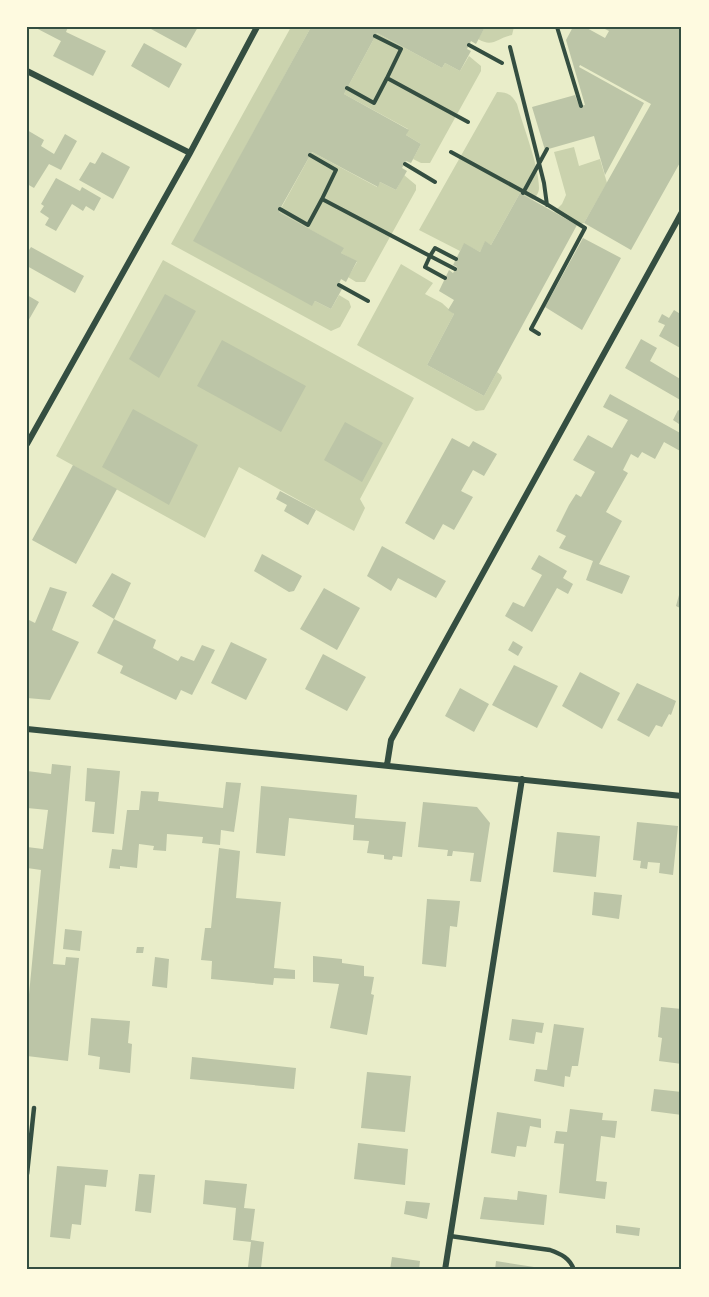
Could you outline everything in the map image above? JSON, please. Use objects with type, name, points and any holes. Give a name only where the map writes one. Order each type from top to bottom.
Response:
[{"type":"street","points":[[27,444],[190,153],[256,27]]},
{"type":"street","points":[[27,70],[190,153]]},
{"type":"street","points":[[387,765],[391,740],[682,212]]},
{"type":"street","points":[[27,729],[682,796]]},
{"type":"street","points":[[445,1270],[522,779]]},
{"type":"lane","points":[[27,1174],[34,1108]]},
{"type":"lane","points":[[450,1236],[550,1250],[564,1255],[573,1266],[573,1270]]},
{"type":"path","points":[[557,27],[581,106]]},
{"type":"path","points":[[347,88],[374,103],[401,50],[375,36]]},
{"type":"path","points":[[469,45],[502,63]]},
{"type":"path","points":[[510,47],[548,205]]},
{"type":"path","points":[[387,78],[468,122]]},
{"type":"path","points":[[522,194],[547,149]]},
{"type":"path","points":[[451,152],[585,228],[531,329],[539,334]]},
{"type":"path","points":[[280,209],[308,225],[336,170],[310,155]]},
{"type":"path","points":[[405,164],[435,182]]},
{"type":"path","points":[[322,199],[455,269]]},
{"type":"path","points":[[445,278],[425,267],[430,256],[435,248],[456,259]]},
{"type":"path","points":[[339,285],[368,301]]},
{"type":"green space","points":[[291,27],[311,27],[194,241],[312,305],[315,301],[331,309],[339,295],[349,301],[351,307],[340,327],[331,331],[171,244]]},
{"type":"green space","points":[[485,27],[514,27],[512,35],[488,43],[478,39]]},
{"type":"green space","points":[[377,33],[442,68],[445,63],[460,71],[469,56],[481,66],[481,71],[430,163],[421,163],[413,159],[421,144],[406,135],[408,129],[344,94]]},
{"type":"green space","points":[[497,92],[509,95],[517,104],[534,157],[539,190],[533,200],[520,193],[491,245],[485,242],[480,252],[464,244],[460,251],[419,230]]},
{"type":"green space","points":[[574,147],[579,166],[600,159],[607,183],[584,223],[577,225],[554,212],[562,204],[566,195],[554,152]]},
{"type":"green space","points":[[312,152],[377,187],[380,182],[396,190],[404,175],[416,185],[416,190],[365,282],[356,282],[348,277],[357,262],[341,253],[343,248],[279,212]]},
{"type":"green space","points":[[163,260],[414,398],[360,499],[365,508],[354,531],[239,467],[205,538],[56,456]]},
{"type":"green space","points":[[401,264],[433,283],[425,294],[442,303],[454,314],[427,365],[484,396],[497,372],[501,375],[502,378],[484,410],[476,411],[357,345]]},
{"type":"building","points":[[34,27],[68,27],[66,32],[106,51],[93,76],[53,56],[61,41]]},
{"type":"building","points":[[152,27],[198,27],[186,48],[151,29]]},
{"type":"building","points":[[311,27],[485,27],[476,44],[471,41],[467,49],[471,51],[460,71],[445,63],[442,68],[377,33],[344,94],[409,130],[406,135],[421,144],[411,163],[406,161],[402,168],[407,171],[396,190],[380,182],[378,187],[312,152],[280,209],[279,212],[344,248],[341,253],[357,261],[346,282],[341,279],[338,286],[342,289],[331,309],[315,301],[312,306],[193,241]]},
{"type":"building","points":[[573,27],[585,27],[605,38],[609,31],[601,27],[682,27],[682,159],[631,250],[584,223],[651,104],[580,65],[579,67],[644,103],[605,175],[594,136],[545,150],[532,107],[575,95],[579,106],[585,105],[566,40]]},
{"type":"building","points":[[144,43],[182,64],[169,88],[131,66]]},
{"type":"building","points":[[27,130],[44,140],[41,146],[54,154],[65,134],[77,141],[61,170],[49,164],[34,188],[27,184]]},
{"type":"building","points":[[102,152],[130,167],[113,199],[79,180],[90,162],[95,164]]},
{"type":"building","points":[[56,178],[80,191],[82,187],[101,198],[94,211],[86,206],[83,211],[72,204],[56,231],[45,225],[49,218],[40,212],[44,206],[41,204]]},
{"type":"building","points":[[520,193],[577,225],[484,396],[427,365],[454,314],[448,310],[454,300],[439,291],[449,270],[453,273],[457,267],[453,265],[464,243],[480,252],[485,241],[491,245]]},
{"type":"building","points":[[583,238],[621,258],[582,330],[545,307]]},
{"type":"building","points":[[31,247],[84,276],[75,293],[27,266],[27,253]]},
{"type":"building","points":[[165,294],[196,311],[159,378],[129,359]]},
{"type":"building","points":[[27,295],[39,302],[27,323]]},
{"type":"building","points":[[674,310],[682,315],[682,349],[659,336],[665,325],[658,322],[662,314],[669,318]]},
{"type":"building","points":[[641,339],[657,348],[650,361],[682,380],[682,401],[625,368]]},
{"type":"building","points":[[222,340],[306,386],[281,432],[197,386]]},
{"type":"building","points":[[610,394],[682,434],[682,452],[664,442],[655,459],[642,452],[638,458],[631,454],[623,470],[628,473],[606,512],[622,521],[599,564],[630,576],[622,594],[586,580],[593,561],[559,548],[566,536],[556,531],[576,494],[581,497],[595,472],[573,460],[588,435],[612,448],[628,420],[603,407]]},
{"type":"building","points":[[133,409],[198,445],[169,505],[102,467]]},
{"type":"building","points":[[678,410],[682,412],[682,426],[673,420]]},
{"type":"building","points":[[345,422],[383,443],[362,482],[324,460]]},
{"type":"building","points":[[452,438],[469,447],[473,441],[497,454],[484,476],[473,470],[461,491],[473,497],[454,530],[443,524],[434,540],[405,523]]},
{"type":"building","points":[[73,465],[117,489],[76,564],[32,540]]},
{"type":"building","points":[[280,491],[316,510],[308,525],[284,511],[287,505],[276,499]]},
{"type":"building","points":[[382,546],[446,581],[436,598],[398,578],[391,591],[367,576]]},
{"type":"building","points":[[262,554],[302,576],[294,591],[289,592],[254,571]]},
{"type":"building","points":[[539,555],[567,571],[563,578],[573,584],[568,594],[557,588],[532,632],[505,616],[513,602],[524,607],[542,575],[531,569]]},
{"type":"building","points":[[112,573],[131,583],[114,619],[92,606]]},
{"type":"building","points":[[50,587],[67,592],[52,630],[79,642],[50,700],[27,698],[27,619],[35,623]]},
{"type":"building","points":[[324,588],[360,608],[337,650],[300,629]]},
{"type":"building","points":[[679,595],[682,596],[682,609],[676,606]]},
{"type":"building","points":[[114,619],[156,640],[153,648],[178,661],[181,656],[194,661],[202,645],[215,650],[192,695],[181,690],[176,700],[120,673],[123,666],[97,653]]},
{"type":"building","points":[[513,641],[523,647],[518,656],[508,650]]},
{"type":"building","points":[[231,642],[267,659],[246,700],[211,683]]},
{"type":"building","points":[[323,654],[366,677],[347,711],[305,689]]},
{"type":"building","points":[[514,665],[558,686],[537,728],[492,705]]},
{"type":"building","points":[[580,672],[620,693],[602,729],[562,706]]},
{"type":"building","points":[[637,683],[676,701],[671,715],[669,714],[662,727],[656,725],[649,737],[617,720]]},
{"type":"building","points":[[460,688],[489,704],[474,732],[445,716]]},
{"type":"building","points":[[52,764],[71,766],[53,964],[65,965],[66,957],[79,958],[68,1061],[27,1056],[27,1015],[41,870],[27,868],[27,847],[43,849],[48,810],[27,808],[27,771],[51,774]]},
{"type":"building","points":[[87,768],[120,771],[114,834],[92,832],[95,802],[85,801]]},
{"type":"building","points":[[226,782],[241,783],[234,832],[221,830],[220,845],[202,843],[203,837],[167,834],[166,851],[153,850],[154,846],[139,844],[137,868],[120,866],[120,869],[109,868],[112,849],[122,850],[127,810],[139,810],[141,791],[159,792],[158,801],[223,808]]},
{"type":"building","points":[[261,786],[357,795],[355,818],[406,822],[402,857],[393,856],[392,860],[384,859],[384,855],[367,853],[369,841],[353,840],[354,825],[289,818],[285,856],[256,853]]},
{"type":"building","points":[[423,802],[477,807],[490,823],[481,882],[470,881],[474,853],[453,851],[452,856],[447,856],[448,850],[418,847]]},
{"type":"building","points":[[637,822],[678,826],[673,875],[659,873],[660,863],[648,862],[647,869],[640,868],[641,861],[633,860]]},
{"type":"building","points":[[557,832],[600,836],[596,877],[553,872]]},
{"type":"building","points":[[219,848],[240,851],[236,898],[281,902],[274,968],[295,970],[295,979],[274,978],[273,985],[211,979],[212,961],[201,960],[205,928],[211,928]]},
{"type":"building","points":[[594,892],[622,895],[619,919],[592,915]]},
{"type":"building","points":[[427,899],[460,901],[457,927],[450,926],[446,967],[422,964]]},
{"type":"building","points":[[65,929],[82,931],[80,951],[63,949]]},
{"type":"building","points":[[137,947],[144,947],[143,953],[136,953]]},
{"type":"building","points":[[313,956],[342,959],[342,963],[364,966],[364,976],[374,977],[371,994],[374,995],[367,1035],[330,1028],[339,984],[313,982]]},
{"type":"building","points":[[155,957],[169,959],[167,988],[152,986]]},
{"type":"building","points":[[661,1007],[682,1009],[682,1064],[659,1061],[662,1038],[658,1037]]},
{"type":"building","points":[[91,1018],[130,1021],[128,1043],[132,1044],[130,1073],[99,1069],[100,1057],[88,1055]]},
{"type":"building","points":[[512,1019],[544,1023],[542,1033],[536,1032],[534,1044],[509,1040]]},
{"type":"building","points":[[554,1024],[584,1028],[578,1066],[572,1066],[570,1077],[565,1076],[564,1087],[534,1081],[536,1069],[547,1070]]},
{"type":"building","points":[[192,1057],[296,1068],[294,1089],[190,1079]]},
{"type":"building","points":[[367,1072],[411,1076],[405,1132],[361,1128]]},
{"type":"building","points":[[654,1089],[682,1092],[682,1115],[651,1111]]},
{"type":"building","points":[[570,1109],[603,1113],[602,1120],[617,1121],[615,1138],[601,1136],[596,1181],[607,1182],[605,1199],[559,1193],[564,1144],[554,1143],[556,1131],[567,1132]]},
{"type":"building","points":[[497,1112],[541,1119],[541,1128],[530,1126],[526,1147],[517,1146],[515,1157],[491,1153]]},
{"type":"building","points":[[358,1143],[408,1149],[405,1185],[354,1179]]},
{"type":"building","points":[[57,1166],[108,1170],[106,1187],[85,1185],[81,1225],[72,1224],[70,1239],[50,1237]]},
{"type":"building","points":[[139,1174],[155,1175],[151,1213],[135,1211]]},
{"type":"building","points":[[205,1180],[247,1184],[244,1208],[255,1209],[251,1240],[264,1242],[261,1268],[248,1267],[251,1242],[233,1240],[236,1208],[203,1204]]},
{"type":"building","points":[[518,1191],[547,1195],[544,1225],[480,1219],[484,1197],[517,1200]]},
{"type":"building","points":[[406,1201],[430,1203],[427,1219],[404,1214]]},
{"type":"building","points":[[616,1225],[640,1228],[639,1236],[616,1233]]},
{"type":"building","points":[[392,1257],[420,1261],[419,1270],[390,1270]]},
{"type":"building","points":[[496,1261],[547,1269],[547,1270],[495,1270]]}]
